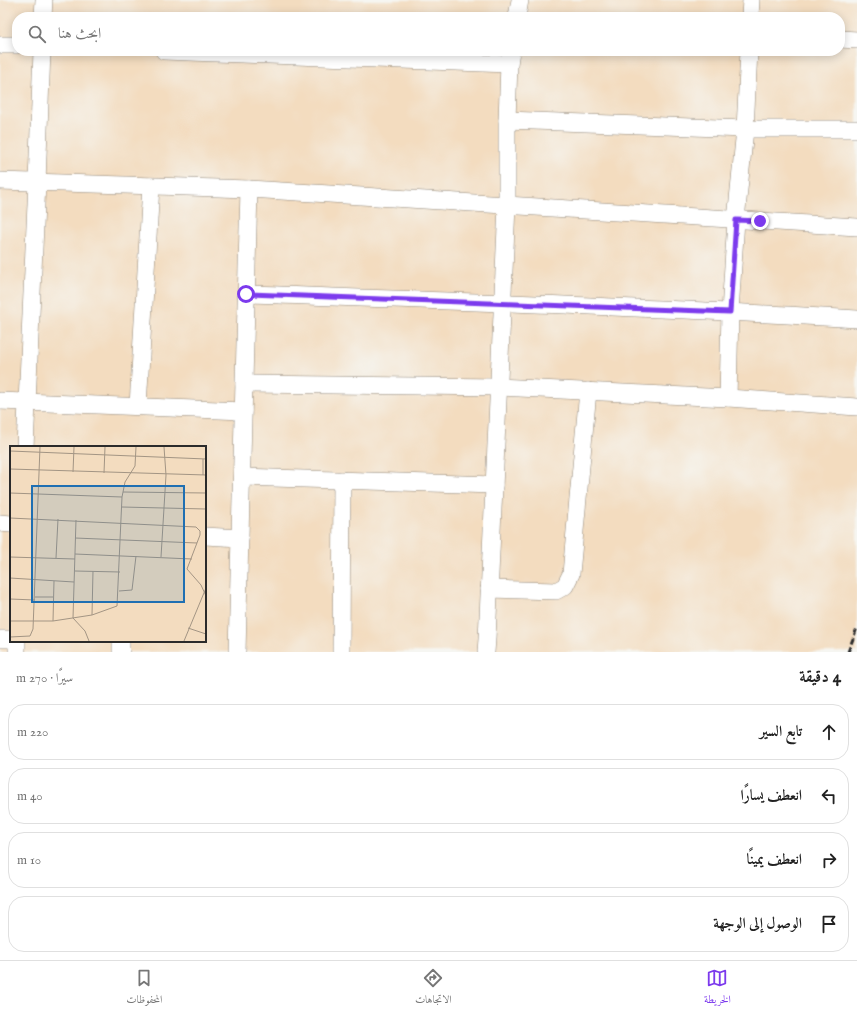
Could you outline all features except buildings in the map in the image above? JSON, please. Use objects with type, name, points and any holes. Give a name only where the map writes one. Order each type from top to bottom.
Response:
[{"type":"street","points":[[43,12],[44,0]]},
{"type":"street","points":[[518,12],[520,0]]},
{"type":"street","points":[[750,12],[751,0]]},
{"type":"street","points":[[845,40],[857,40]]},
{"type":"street","points":[[0,45],[12,45]]},
{"type":"street","points":[[25,446],[42,56]]},
{"type":"street","points":[[411,56],[510,58],[507,120],[507,206],[486,652]]},
{"type":"street","points":[[728,398],[730,312],[736,220],[745,129],[749,56]]},
{"type":"street","points":[[507,120],[745,129],[857,129]]},
{"type":"street","points":[[0,181],[249,189],[857,228]]},
{"type":"street","points":[[138,406],[151,186]]},
{"type":"street","points":[[237,652],[249,189]]},
{"type":"street","points":[[246,294],[503,302],[857,319]]},
{"type":"street","points":[[244,384],[499,387],[728,398],[857,407]]},
{"type":"street","points":[[489,589],[556,591],[565,586],[571,574],[588,391]]},
{"type":"street","points":[[0,401],[243,411]]},
{"type":"street","points":[[242,476],[494,485]]},
{"type":"street","points":[[341,652],[342,480]]},
{"type":"street","points":[[206,536],[240,538]]},
{"type":"street","points":[[17,652],[18,642]]},
{"type":"railway","points":[[848,652],[857,628]]},
{"type":"route","points":[[246,294],[503,302],[730,312],[736,220],[760,221]]}]
